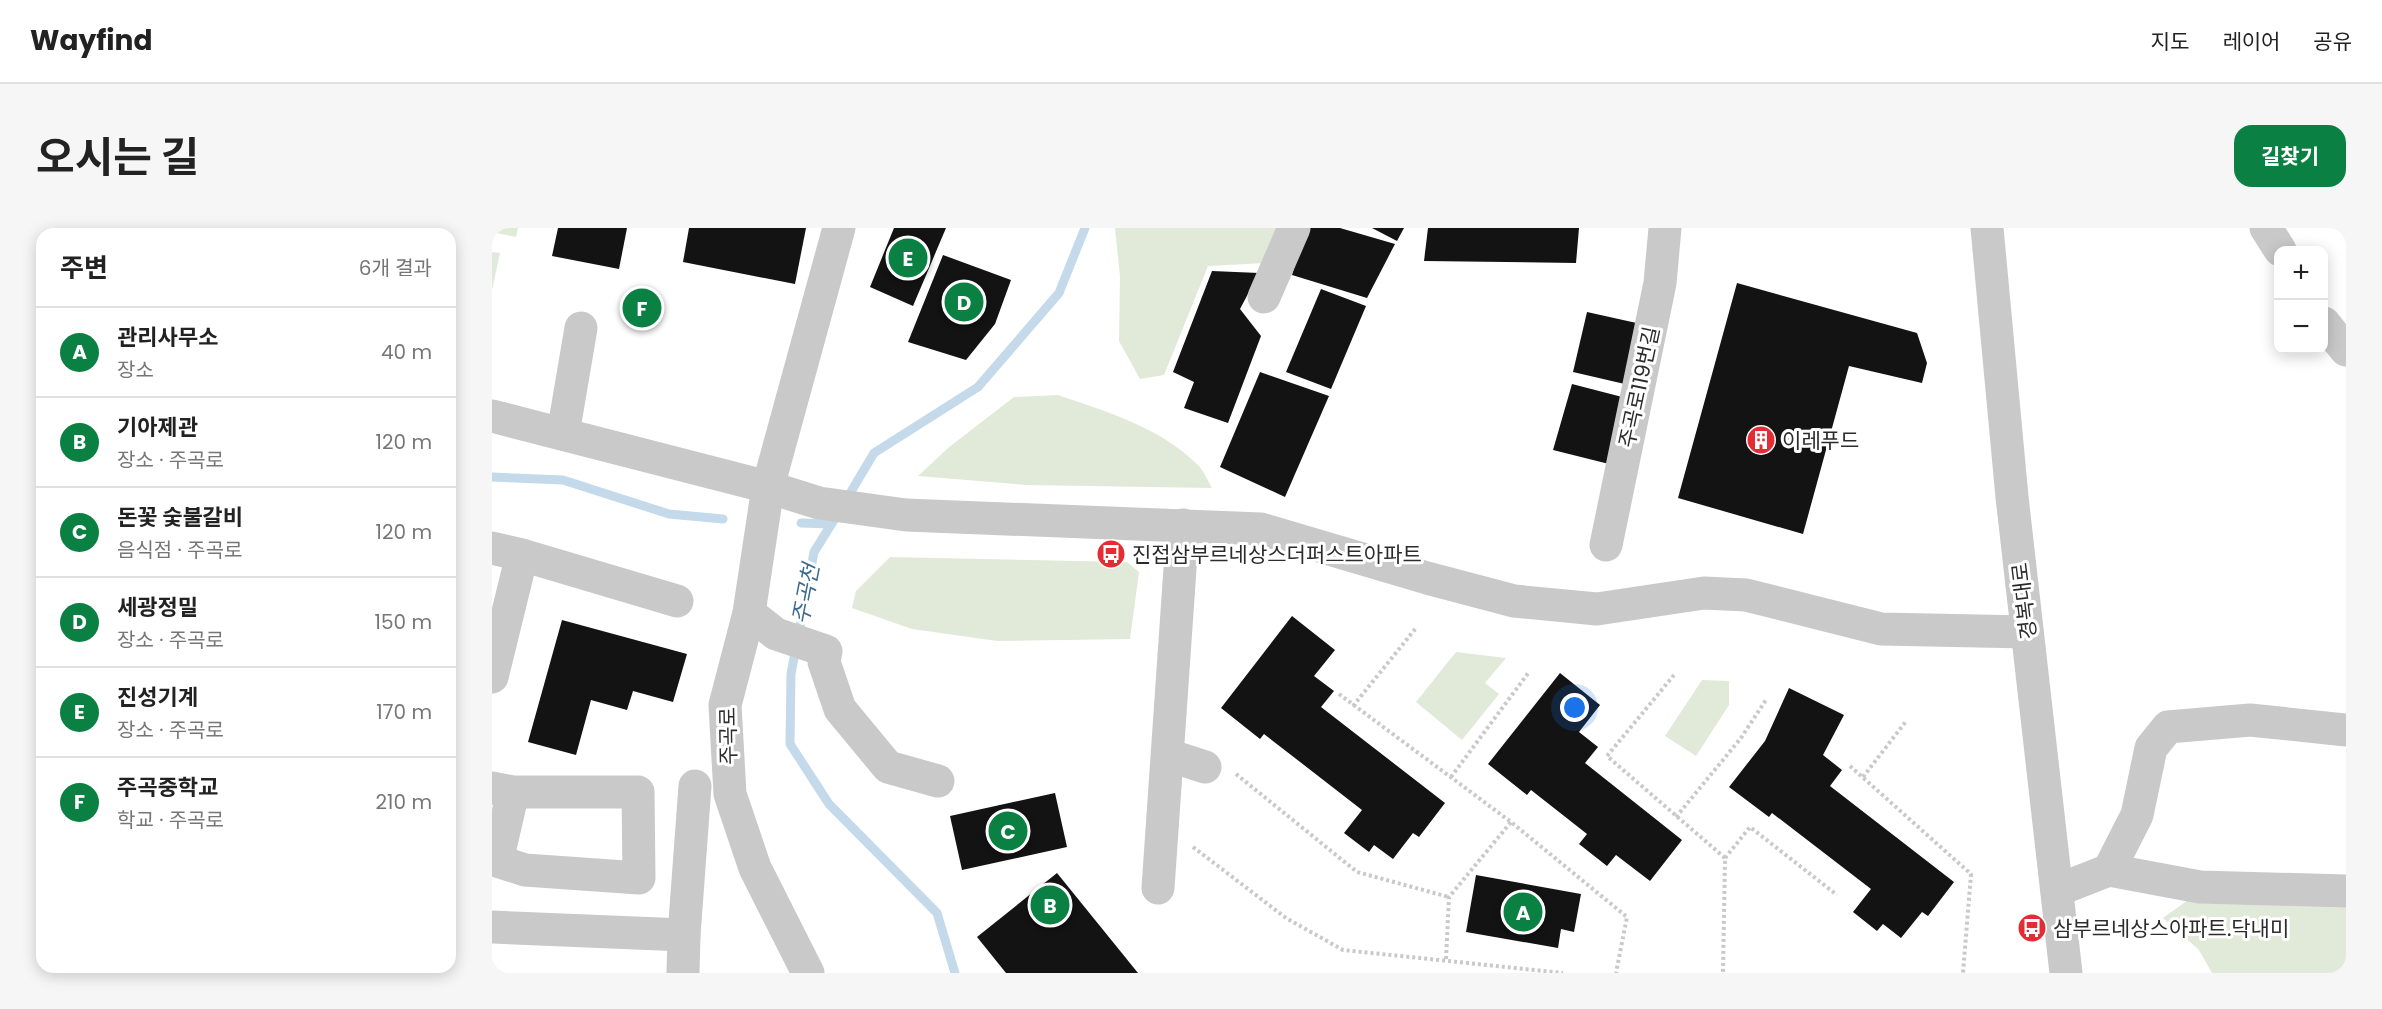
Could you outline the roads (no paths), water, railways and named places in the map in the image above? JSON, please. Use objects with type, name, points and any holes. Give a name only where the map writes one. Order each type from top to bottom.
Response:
[{"type":"street","name":"주곡로","points":[[808,973],[755,868],[730,794],[725,705],[749,613],[768,487],[838,228]]},
{"type":"street","points":[[1264,297],[1293,228]]},
{"type":"street","name":"주곡로119번길","points":[[1606,544],[1660,284],[1665,228]]},
{"type":"street","name":"경복대로","points":[[1987,228],[2011,485],[2066,973]]},
{"type":"street","points":[[2266,228],[2277,246]]},
{"type":"street","points":[[563,434],[581,328]]},
{"type":"street","points":[[2328,328],[2346,350]]},
{"type":"street","points":[[492,416],[768,487],[819,503],[906,515],[1261,529],[1427,579],[1514,601],[1597,609],[1704,593],[1736,595],[1881,629],[2027,632]]},
{"type":"street","points":[[1158,888],[1183,525]]},
{"type":"street","points":[[492,678],[507,551],[677,601]]},
{"type":"street","points":[[749,613],[776,634],[826,651],[824,662],[840,709],[888,767],[938,781]]},
{"type":"street","points":[[2109,870],[2138,815],[2151,748],[2168,727],[2250,720],[2346,730]]},
{"type":"street","points":[[1168,755],[1218,768]]},
{"type":"street","points":[[683,973],[695,786]]},
{"type":"street","points":[[502,790],[638,792],[639,878],[525,870],[497,861],[502,790]]},
{"type":"street","points":[[2058,890],[2109,870],[2200,887],[2346,891]]},
{"type":"street","points":[[492,927],[684,935]]},
{"type":"waterway","name":"주곡천","points":[[846,500],[874,453],[978,387],[1059,293],[1085,228]]},
{"type":"waterway","points":[[492,477],[563,480],[669,514],[723,519]]},
{"type":"waterway","name":"주곡천","points":[[839,512],[814,552],[791,674],[790,744],[829,804],[937,913],[955,973]]},
{"type":"waterway","points":[[801,523],[831,524]]},
{"type":"place","name":"진성기계","points":[[908,258]]},
{"type":"place","name":"세광정밀","points":[[964,302]]},
{"type":"place","name":"주곡중학교","points":[[642,308]]},
{"type":"place","name":"이레푸드","points":[[1761,440]]},
{"type":"place","name":"진접삼부르네상스더퍼스트아파트","points":[[1111,554]]},
{"type":"place","name":"돈꽃 숯불갈비","points":[[1008,831]]},
{"type":"place","name":"기아제관","points":[[1050,905]]},
{"type":"place","name":"관리사무소","points":[[1523,912]]},
{"type":"place","name":"삼부르네상스아파트.닥내미","points":[[2032,928]]}]
